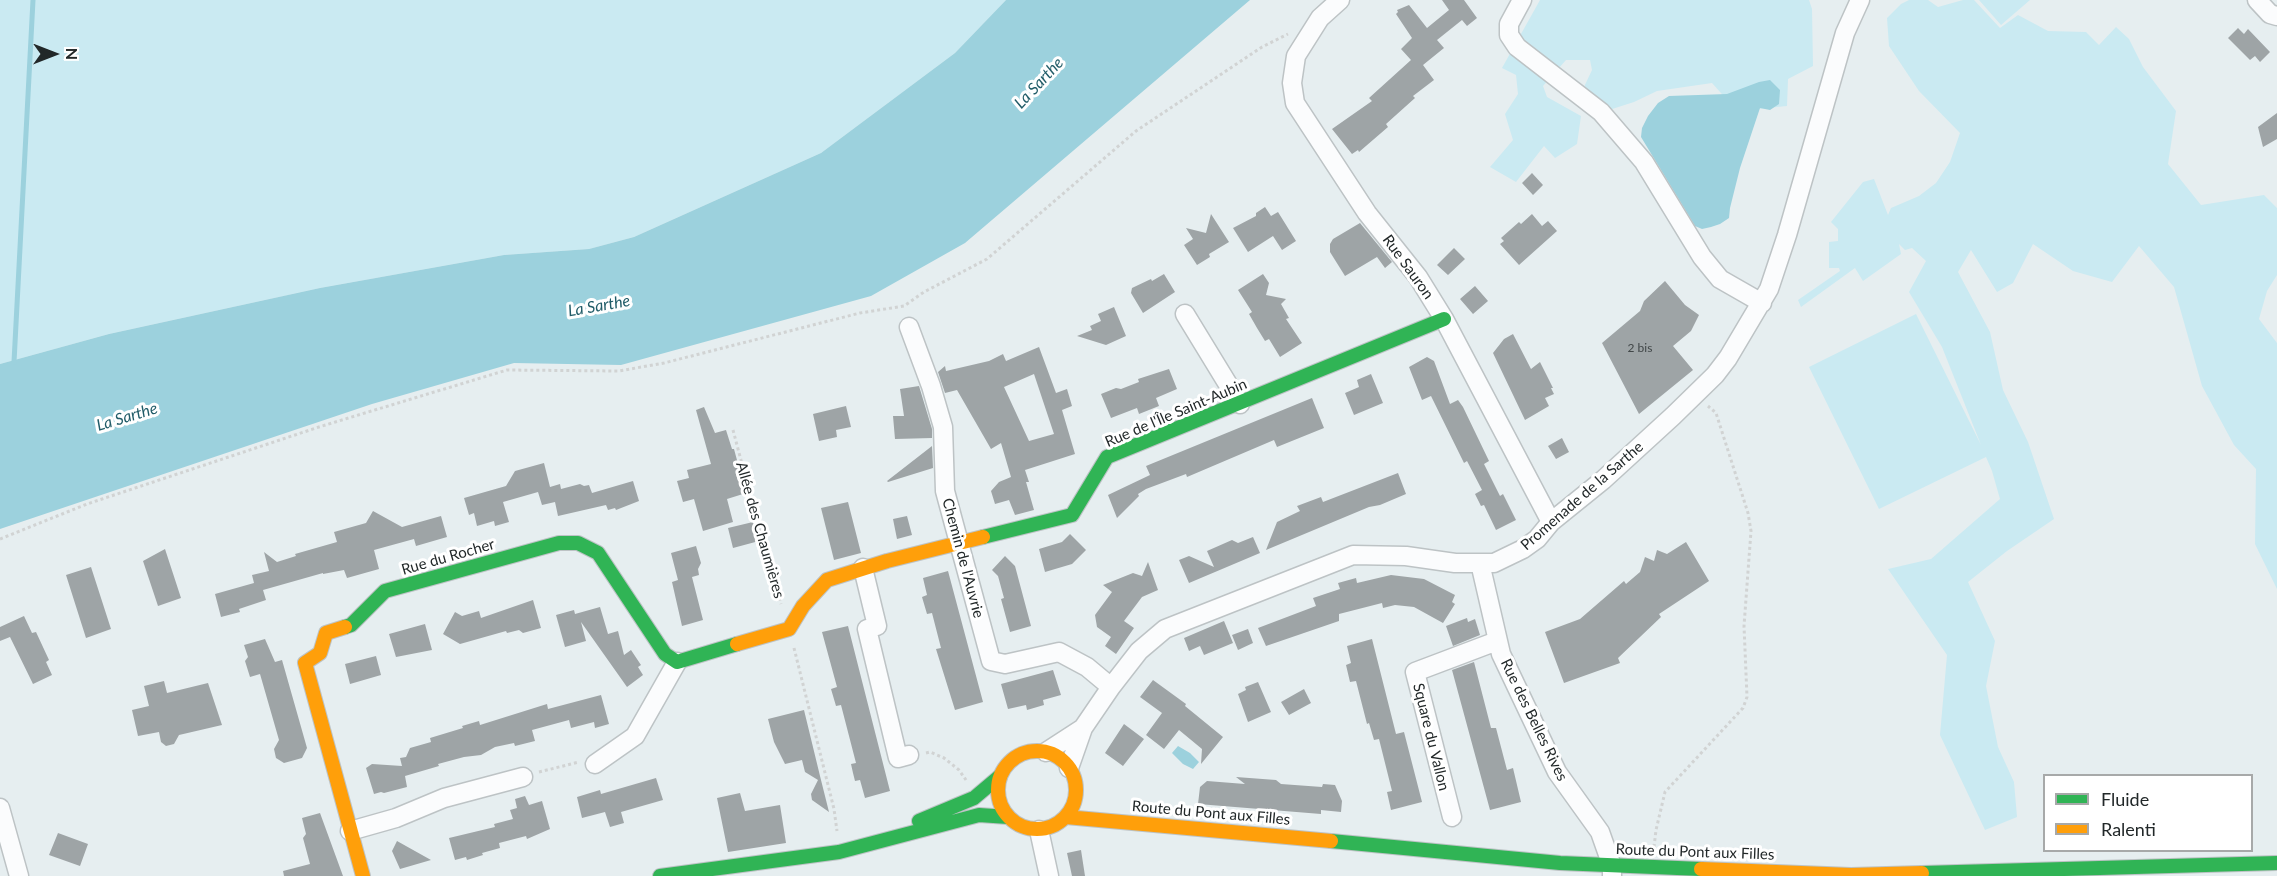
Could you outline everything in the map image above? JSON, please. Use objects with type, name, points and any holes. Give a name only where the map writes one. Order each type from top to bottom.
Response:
[{"type":"street","name":"Rue Sauron","points":[[1340,0],[1320,18],[1296,56],[1292,83],[1295,103],[1367,213],[1418,276],[1444,319],[1551,522]]},
{"type":"street","points":[[1522,0],[1509,24],[1509,35],[1517,47],[1601,112],[1644,162],[1702,257],[1720,279],[1762,303]]},
{"type":"street","name":"Promenade de la Sarthe","points":[[1069,768],[1083,728],[1111,687],[1139,651],[1165,629],[1353,555],[1406,556],[1455,563],[1494,563],[1523,549],[1537,539],[1551,522],[1603,480],[1673,416],[1728,358],[1762,303],[1778,265],[1845,33],[1860,0]]},
{"type":"street","points":[[2258,0],[2270,14],[2277,16]]},
{"type":"street","points":[[1185,314],[1240,404]]},
{"type":"street","name":"Rue de l'Île Saint-Aubin","points":[[789,629],[803,606],[827,580],[863,568],[1072,514],[1107,457],[1444,319]]},
{"type":"street","name":"Chemin de l'Auvrie","points":[[909,327],[931,386],[943,428],[945,491],[991,661],[1005,664],[1059,652],[1087,667],[1111,687]]},
{"type":"street","name":"Rue du Rocher","points":[[363,876],[305,663],[320,653],[326,633],[351,625],[385,591],[559,543],[578,543],[598,553],[664,654],[677,662]]},
{"type":"street","name":"Rue des Belles Rives","points":[[1480,563],[1497,641],[1512,680],[1557,772],[1600,832],[1612,871]]},
{"type":"street","points":[[863,568],[877,626],[867,629],[898,758],[909,755]]},
{"type":"street","points":[[596,764],[635,736],[677,662],[789,629]]},
{"type":"street","name":"Square du Vallon","points":[[1452,817],[1415,672],[1497,641]]},
{"type":"street","name":"Promenade de la Sarthe","points":[[1046,752],[1083,728]]},
{"type":"street","points":[[868,845],[949,807],[974,798],[1000,776],[1009,762],[1018,755],[1034,751],[1046,752],[1059,758],[1069,768],[1076,792],[1073,805],[1066,817],[1054,826],[1039,830],[1022,827],[1008,817],[999,800],[997,790],[1000,776]]},
{"type":"street","points":[[350,831],[396,818],[444,798],[523,777]]},
{"type":"street","name":"Route du Pont aux Filles","points":[[1076,792],[1092,807],[1113,819]]},
{"type":"street","points":[[0,808],[12,870]]},
{"type":"street","points":[[660,876],[840,852],[979,815],[1008,817]]},
{"type":"street","name":"Route du Pont aux Filles","points":[[1066,817],[1113,819],[1560,863],[1612,871],[1652,866],[1851,875],[2277,862]]},
{"type":"street","points":[[1039,830],[1049,876]]},
{"type":"path","points":[[0,539],[87,504],[299,434],[507,370],[619,371],[664,363],[860,313],[904,306],[924,292],[987,259],[1136,130],[1262,47],[1291,33]]},
{"type":"path","points":[[1652,866],[1656,830],[1665,792],[1743,708],[1747,697],[1744,626],[1751,531],[1748,513],[1716,413],[1707,405]]},
{"type":"path","name":"Allée des Chaumières","points":[[733,430],[765,551],[789,629],[834,809],[840,852]]},
{"type":"path","points":[[909,755],[930,752],[944,758],[959,770],[969,784],[974,798]]},
{"type":"path","points":[[523,777],[578,762],[596,764]]},
{"type":"shaded area","points":[[0,0],[1006,0],[955,53],[821,153],[634,237],[589,249],[504,255],[320,288],[109,334],[0,364]]},
{"type":"shaded area","points":[[1540,0],[1809,0],[1812,9],[1813,66],[1788,79],[1787,106],[1737,111],[1712,83],[1657,91],[1609,110],[1583,89],[1592,70],[1590,60],[1566,60],[1543,86],[1547,97],[1581,116],[1577,144],[1555,158],[1544,146],[1516,182],[1490,167],[1513,140],[1505,114],[1518,94],[1516,75],[1502,68]]},
{"type":"shaded area","points":[[1909,0],[1928,0],[1938,7],[1963,0],[1974,0],[2000,28],[2018,15],[2048,31],[2086,32],[2099,45],[2116,27],[2129,39],[2143,67],[2176,111],[2168,164],[2201,205],[2264,195],[2277,208],[2277,275],[2267,291],[2259,319],[2277,343],[2277,589],[2255,544],[2256,469],[2234,445],[2202,386],[2174,287],[2139,246],[2112,282],[2073,271],[2033,244],[2013,283],[1997,292],[1971,250],[1958,272],[1990,332],[2003,390],[2028,442],[2054,519],[2007,551],[1968,582],[1995,641],[1986,686],[1998,747],[2014,782],[2017,817],[1985,830],[1940,735],[1947,655],[1888,569],[1931,559],[2000,499],[1992,471],[1986,457],[1879,509],[1809,367],[1916,314],[1981,445],[1942,347],[1909,292],[1926,261],[1912,248],[1905,250],[1899,244],[1901,254],[1863,281],[1855,268],[1801,307],[1798,300],[1840,271],[1839,268],[1829,268],[1829,242],[1838,241],[1838,229],[1831,222],[1863,182],[1874,179],[1888,215],[1891,208],[1919,196],[1936,183],[1950,162],[1960,133],[1919,91],[1889,46],[1887,18],[1901,4]]},
{"type":"shaded area","points":[[1979,0],[2030,0],[2001,25]]},
{"type":"water","name":"La Sarthe","points":[[1006,0],[1250,0],[965,243],[871,296],[621,365],[514,363],[372,404],[0,529],[0,364],[109,334],[320,288],[504,255],[589,249],[634,237],[821,153],[955,53]]},
{"type":"water","points":[[1770,80],[1780,90],[1779,104],[1770,110],[1760,108],[1740,168],[1729,218],[1711,227],[1702,229],[1695,226],[1641,137],[1642,128],[1648,116],[1658,103],[1669,96],[1727,94]]},
{"type":"water","points":[[1178,746],[1199,762],[1193,769],[1183,764],[1172,753]]},
{"type":"building","points":[[1442,0],[1464,0],[1477,18],[1467,26],[1462,20],[1437,40],[1444,48],[1423,65],[1434,80],[1413,96],[1415,98],[1386,124],[1388,127],[1359,152],[1358,150],[1352,154],[1332,129],[1372,101],[1369,98],[1411,60],[1401,49],[1412,38],[1396,14],[1397,10],[1409,5],[1427,28],[1449,10]]},
{"type":"building","points":[[2238,28],[2244,34],[2248,29],[2270,52],[2260,62],[2255,56],[2250,60],[2228,38]]},
{"type":"building","points":[[2277,113],[2277,139],[2263,147],[2258,127]]},
{"type":"building","points":[[1532,173],[1543,185],[1533,195],[1522,183]]},
{"type":"building","points":[[1265,207],[1271,216],[1278,212],[1296,241],[1282,250],[1273,236],[1248,252],[1233,228],[1256,216],[1256,213]]},
{"type":"building","points":[[1211,214],[1229,242],[1209,254],[1210,257],[1197,265],[1184,245],[1193,239],[1186,228],[1206,233]]},
{"type":"building","points":[[1532,214],[1542,226],[1548,221],[1557,231],[1519,265],[1500,244],[1504,241],[1501,238]]},
{"type":"building","points":[[1360,223],[1392,262],[1385,268],[1377,257],[1345,276],[1330,252],[1330,244],[1333,239]]},
{"type":"building","points":[[1454,248],[1465,259],[1448,275],[1437,265]]},
{"type":"building","points":[[1164,274],[1175,292],[1143,313],[1131,293],[1132,288]]},
{"type":"building","points":[[1263,274],[1269,283],[1266,295],[1286,299],[1281,304],[1289,318],[1286,319],[1302,343],[1280,357],[1269,339],[1265,341],[1249,314],[1252,312],[1238,290]]},
{"type":"building","points":[[1665,281],[1685,305],[1699,315],[1691,331],[1673,346],[1693,370],[1639,414],[1602,343],[1640,311],[1644,301]]},
{"type":"building","points":[[1475,286],[1488,301],[1473,314],[1460,299]]},
{"type":"building","points":[[1114,307],[1126,336],[1106,345],[1077,336],[1092,330],[1090,326],[1101,321],[1098,314]]},
{"type":"building","points":[[1513,334],[1531,369],[1540,362],[1554,394],[1545,398],[1549,406],[1525,420],[1493,353],[1504,339]]},
{"type":"building","points":[[1039,347],[1056,393],[1067,389],[1072,406],[1062,410],[1075,454],[1025,470],[1034,510],[1015,515],[1009,500],[995,504],[991,491],[999,482],[1011,477],[1001,443],[991,449],[957,390],[945,393],[938,372],[945,366],[946,371],[989,361],[1003,354],[1006,361]],"holes":[[[1034,374],[1054,434],[1029,441],[1004,387]]]},
{"type":"building","points":[[1427,357],[1434,361],[1450,404],[1458,400],[1463,407],[1489,461],[1484,464],[1500,496],[1503,494],[1516,520],[1496,530],[1484,505],[1481,506],[1475,494],[1482,490],[1467,461],[1464,463],[1431,396],[1422,400],[1409,367]]},
{"type":"building","points":[[1169,369],[1177,389],[1156,398],[1159,406],[1139,414],[1137,408],[1111,418],[1101,394],[1116,388],[1121,389],[1139,382],[1138,379]]},
{"type":"building","points":[[1371,374],[1383,403],[1354,415],[1345,393],[1359,387],[1357,380]]},
{"type":"building","points":[[919,386],[932,429],[932,438],[895,439],[893,416],[904,416],[900,389]]},
{"type":"building","points":[[1312,398],[1324,428],[1277,447],[1274,440],[1187,477],[1186,474],[1146,489],[1138,494],[1139,496],[1117,518],[1108,495],[1150,475],[1146,466]]},
{"type":"building","points":[[846,406],[851,427],[836,430],[837,437],[819,441],[813,414]]},
{"type":"building","points":[[704,407],[715,433],[726,430],[732,449],[734,449],[745,490],[742,490],[743,494],[727,499],[733,522],[703,531],[694,499],[683,502],[677,481],[689,478],[687,470],[711,464],[696,410]]},
{"type":"building","points":[[1562,438],[1569,452],[1556,459],[1548,446]]},
{"type":"building","points":[[932,446],[933,468],[887,481]]},
{"type":"building","points":[[544,463],[550,487],[560,484],[561,489],[580,484],[589,485],[592,493],[633,481],[639,501],[616,510],[615,508],[608,510],[606,505],[558,516],[555,502],[542,505],[538,492],[503,502],[509,522],[495,526],[494,521],[477,526],[474,513],[469,515],[464,498],[506,486],[515,471]]},
{"type":"building","points":[[1398,473],[1406,494],[1266,550],[1277,522],[1300,511],[1297,506],[1321,497],[1323,502]]},
{"type":"building","points":[[848,502],[861,553],[834,560],[821,508]]},
{"type":"building","points":[[373,511],[402,527],[441,516],[447,537],[416,546],[414,539],[374,550],[379,569],[347,578],[344,570],[323,573],[263,590],[266,600],[239,609],[240,612],[221,617],[215,594],[254,583],[252,575],[269,571],[264,552],[277,562],[296,556],[295,554],[337,542],[334,532],[366,523]]},
{"type":"building","points":[[907,516],[912,535],[897,539],[893,519]]},
{"type":"building","points":[[753,522],[759,541],[733,548],[728,528]]},
{"type":"building","points":[[1070,534],[1086,550],[1072,564],[1045,572],[1039,549],[1062,542]]},
{"type":"building","points":[[1253,537],[1260,553],[1189,583],[1179,560],[1189,556],[1214,567],[1207,551],[1232,540],[1238,543]]},
{"type":"building","points":[[1686,542],[1709,581],[1659,614],[1661,617],[1618,658],[1620,663],[1564,683],[1545,632],[1580,619],[1624,581],[1626,584],[1640,572],[1645,557],[1654,561],[1657,550],[1667,554]]},
{"type":"building","points":[[696,546],[701,563],[698,569],[699,575],[692,577],[703,620],[682,626],[672,582],[678,580],[671,553]]},
{"type":"building","points":[[165,549],[181,598],[158,606],[143,561]]},
{"type":"building","points":[[1005,556],[1015,566],[1031,626],[1010,632],[1001,599],[1004,598],[998,576],[992,570]]},
{"type":"building","points":[[1148,562],[1158,590],[1142,597],[1124,621],[1134,628],[1116,654],[1105,646],[1111,637],[1097,627],[1095,615],[1112,592],[1103,585],[1133,573],[1142,576]]},
{"type":"building","points":[[91,567],[111,629],[86,638],[66,575]]},
{"type":"building","points":[[948,571],[983,702],[955,710],[936,649],[941,648],[932,613],[927,614],[922,597],[927,595],[923,578]]},
{"type":"building","points":[[1391,575],[1424,579],[1455,595],[1452,602],[1455,604],[1443,623],[1414,607],[1395,605],[1383,608],[1382,603],[1339,614],[1339,621],[1266,646],[1258,628],[1316,606],[1313,598],[1340,589],[1338,583],[1356,578],[1357,583]]},
{"type":"building","points":[[533,600],[541,628],[523,633],[519,630],[507,633],[506,631],[460,644],[443,634],[455,612],[462,616],[479,611],[481,618]]},
{"type":"building","points":[[600,607],[608,634],[618,631],[624,655],[631,650],[641,665],[638,667],[643,675],[627,687],[581,622],[586,641],[565,647],[556,615],[574,610],[575,614]]},
{"type":"building","points":[[24,616],[32,633],[36,632],[49,660],[46,662],[52,675],[33,684],[10,637],[0,641],[0,627]]},
{"type":"building","points":[[1467,618],[1468,622],[1475,619],[1480,635],[1453,646],[1446,626]]},
{"type":"building","points":[[1224,621],[1233,643],[1204,655],[1200,646],[1189,651],[1184,638]]},
{"type":"building","points":[[425,624],[432,650],[396,657],[389,634]]},
{"type":"building","points":[[848,626],[890,791],[865,798],[860,780],[855,781],[851,764],[856,763],[841,705],[836,706],[831,689],[837,687],[822,632]]},
{"type":"building","points":[[1248,629],[1253,643],[1238,650],[1232,635]]},
{"type":"building","points":[[265,639],[275,662],[282,660],[307,748],[302,758],[284,763],[276,758],[274,749],[279,740],[260,674],[250,677],[245,661],[248,657],[244,645]]},
{"type":"building","points":[[1372,639],[1396,734],[1404,732],[1422,802],[1391,810],[1387,792],[1392,791],[1379,739],[1374,740],[1369,723],[1367,724],[1356,681],[1350,682],[1346,665],[1351,663],[1347,646]]},
{"type":"building","points":[[376,656],[381,675],[350,684],[345,664]]},
{"type":"building","points":[[1474,662],[1491,728],[1496,728],[1507,770],[1513,768],[1521,802],[1490,810],[1452,670]]},
{"type":"building","points":[[1053,670],[1061,695],[1043,700],[1044,705],[1027,710],[1026,705],[1008,709],[1001,684]]},
{"type":"building","points":[[1153,680],[1186,704],[1185,706],[1223,737],[1201,764],[1202,749],[1179,730],[1164,749],[1146,735],[1162,713],[1140,697]]},
{"type":"building","points":[[164,681],[167,693],[208,683],[222,725],[179,735],[174,744],[166,746],[161,742],[159,732],[138,736],[132,710],[149,706],[144,686]]},
{"type":"building","points":[[1258,682],[1271,712],[1248,722],[1238,694],[1246,690],[1245,687]]},
{"type":"building","points":[[1304,689],[1311,703],[1289,715],[1281,702]]},
{"type":"building","points":[[601,695],[609,724],[595,728],[594,722],[571,728],[569,720],[532,730],[535,741],[515,746],[514,743],[495,747],[481,755],[438,764],[439,766],[405,776],[407,787],[374,794],[366,768],[372,764],[402,766],[400,758],[406,757],[410,748],[431,742],[430,738],[479,721],[480,725],[547,704],[548,709]]},
{"type":"building","points":[[804,710],[829,812],[812,800],[811,794],[818,780],[805,772],[802,760],[785,764],[774,742],[768,719]]},
{"type":"building","points":[[1124,724],[1144,739],[1123,766],[1105,753]]},
{"type":"building","points":[[1236,777],[1276,780],[1281,784],[1322,787],[1323,784],[1335,785],[1342,801],[1341,812],[1321,810],[1321,814],[1198,804],[1200,787],[1207,781],[1245,784]]},
{"type":"building","points":[[656,778],[663,800],[621,812],[624,823],[610,827],[605,812],[582,818],[577,797],[600,790],[601,794]]},
{"type":"building","points":[[740,793],[745,811],[780,805],[786,843],[728,852],[717,798]]},
{"type":"building","points":[[525,796],[529,805],[542,801],[550,829],[527,839],[526,836],[499,843],[500,848],[482,853],[483,855],[467,860],[466,857],[455,860],[449,838],[495,827],[494,824],[513,819],[510,810],[517,808],[515,799]]},
{"type":"building","points":[[320,813],[343,876],[284,876],[283,871],[310,864],[303,838],[306,834],[302,818]]},
{"type":"building","points":[[58,833],[88,844],[80,866],[49,855]]},
{"type":"building","points":[[397,841],[431,860],[400,869],[392,851]]},
{"type":"building","points":[[1081,850],[1085,876],[1072,876],[1067,853]]},
{"type":"waterway","points":[[14,362],[33,0]]},
{"type":"traffic: fast","points":[[983,537],[1072,515],[1107,457],[1444,319]]},
{"type":"traffic: fast","points":[[345,627],[351,625],[385,591],[559,543],[578,543],[598,553],[665,654],[677,662],[737,644]]},
{"type":"traffic: fast","points":[[919,821],[974,798],[1000,776]]},
{"type":"traffic: fast","points":[[660,876],[839,852],[979,815],[1008,817]]},
{"type":"traffic: fast","points":[[1331,841],[1560,863],[1701,869]]},
{"type":"traffic: fast","points":[[1922,873],[2277,863]]},
{"type":"traffic: slow","points":[[737,644],[789,629],[803,606],[827,580],[887,561],[983,537]]},
{"type":"traffic: slow","points":[[345,627],[326,633],[320,653],[305,663],[363,876]]},
{"type":"traffic: slow","points":[[1029,751],[1045,751],[1059,757],[1070,768],[1076,782],[1076,790],[1076,798],[1070,812],[1059,823],[1045,829],[1029,829],[1015,823],[1004,812],[998,798],[998,782],[1004,768],[1015,757],[1029,751]]},
{"type":"traffic: slow","points":[[1066,817],[1331,841]]},
{"type":"traffic: slow","points":[[1701,869],[1851,875],[1922,873]]}]
